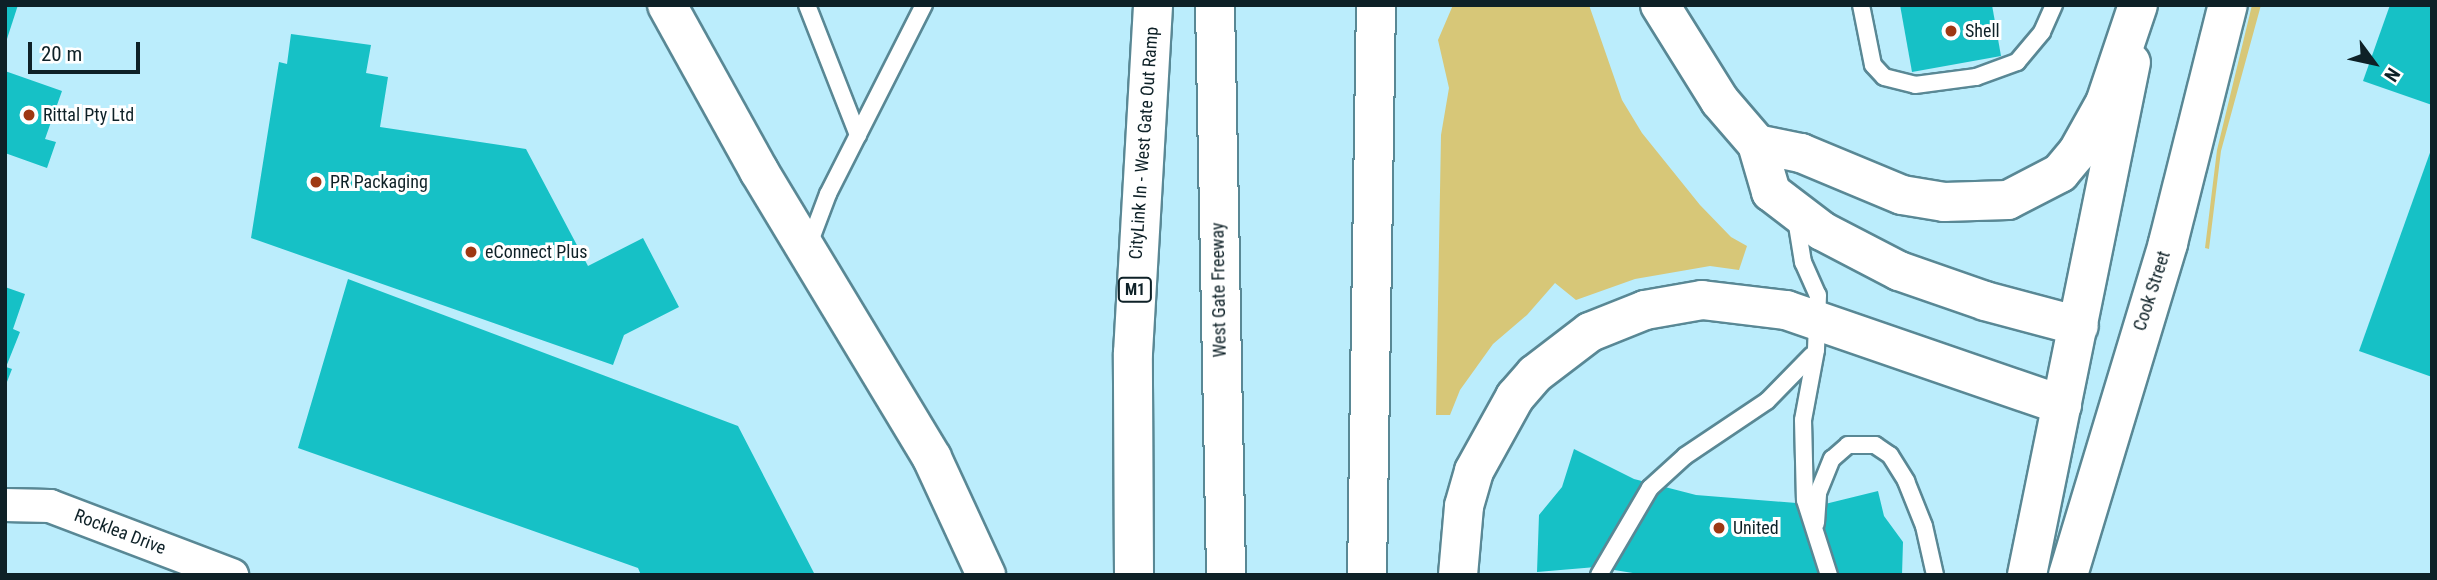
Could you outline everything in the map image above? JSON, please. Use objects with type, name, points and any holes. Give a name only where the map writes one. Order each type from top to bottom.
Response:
[{"type":"main road","points":[[667,5],[807,250],[932,458],[986,575]]},
{"type":"main road","name":"CityLink In - West Gate Out Ramp","points":[[1135,575],[1133,353],[1153,5]]},
{"type":"main road","name":"West Gate Freeway","points":[[1215,5],[1226,575]]},
{"type":"main road","points":[[1367,575],[1376,5]]},
{"type":"main road","points":[[1660,5],[1720,101],[1757,144],[1771,192],[1822,231],[1899,271],[1986,301],[2136,342]]},
{"type":"main road","points":[[1757,144],[1801,153],[1902,195],[1973,204],[2008,200],[2060,173],[2077,153],[2105,103],[2140,5]]},
{"type":"main road","points":[[2026,575],[2079,326],[2140,5]]},
{"type":"main road","name":"Cook Street","points":[[2067,575],[2209,92],[2228,5]]},
{"type":"main road","points":[[1458,575],[1464,506],[1479,460],[1515,397],[1560,353],[1615,319],[1673,303],[1731,300],[1817,335],[2113,419]]},
{"type":"street","name":"Rocklea Drive","points":[[5,505],[50,506],[232,575]]},
{"type":"lane","points":[[807,5],[858,135]]},
{"type":"lane","points":[[807,250],[858,135],[925,5]]},
{"type":"lane","points":[[1861,5],[1873,65],[1884,77],[1915,85],[1976,77],[2017,62],[2042,33],[2054,5]]},
{"type":"lane","points":[[1794,209],[1803,262],[1818,295],[1817,335],[1803,420],[1802,469],[1816,544],[1829,575]]},
{"type":"lane","points":[[1599,575],[1638,504],[1658,480],[1685,456],[1767,401],[1817,335]]},
{"type":"lane","points":[[1816,544],[1818,493],[1827,470],[1839,450],[1867,443],[1885,450],[1901,472],[1924,526],[1935,575]]},
{"type":"shaded area","points":[[1453,5],[1589,5],[1622,100],[1642,133],[1700,205],[1731,237],[1747,246],[1739,270],[1710,266],[1635,279],[1576,300],[1555,283],[1527,315],[1493,344],[1460,390],[1450,415],[1436,415],[1441,135],[1449,88],[1438,40]]},
{"type":"shaded area","points":[[2252,5],[2261,5],[2221,151],[2209,249],[2205,248],[2217,150]]},
{"type":"building","points":[[5,5],[18,5],[6,42],[5,42]]},
{"type":"building","name":"Shell","points":[[1900,5],[1992,5],[2001,56],[1912,72]]},
{"type":"building","points":[[2390,5],[2432,5],[2432,105],[2363,81]]},
{"type":"building","name":"eConnect Plus","points":[[291,34],[371,45],[366,73],[388,77],[380,127],[526,149],[588,266],[643,238],[679,307],[624,335],[613,365],[251,238],[279,62],[287,64]]},
{"type":"building","name":"Rittal Pty Ltd","points":[[5,71],[62,91],[45,139],[56,142],[47,168],[5,153]]},
{"type":"building","points":[[2432,147],[2432,377],[2359,351]]},
{"type":"building","points":[[348,279],[738,426],[815,575],[641,575],[638,568],[298,448]]},
{"type":"building","points":[[5,287],[25,294],[13,329],[20,332],[6,367],[12,369],[5,387]]},
{"type":"building","points":[[1574,449],[1634,479],[1696,495],[1821,505],[1878,491],[1884,516],[1903,542],[1902,575],[1645,575],[1596,567],[1537,572],[1539,515],[1562,487]]},
{"type":"place","name":"Shell","points":[[1951,31]]},
{"type":"place","name":"Rittal Pty Ltd","points":[[29,115]]},
{"type":"place","name":"PR Packaging","points":[[316,182]]},
{"type":"place","name":"eConnect Plus","points":[[471,252]]},
{"type":"place","name":"United","points":[[1719,528]]}]
